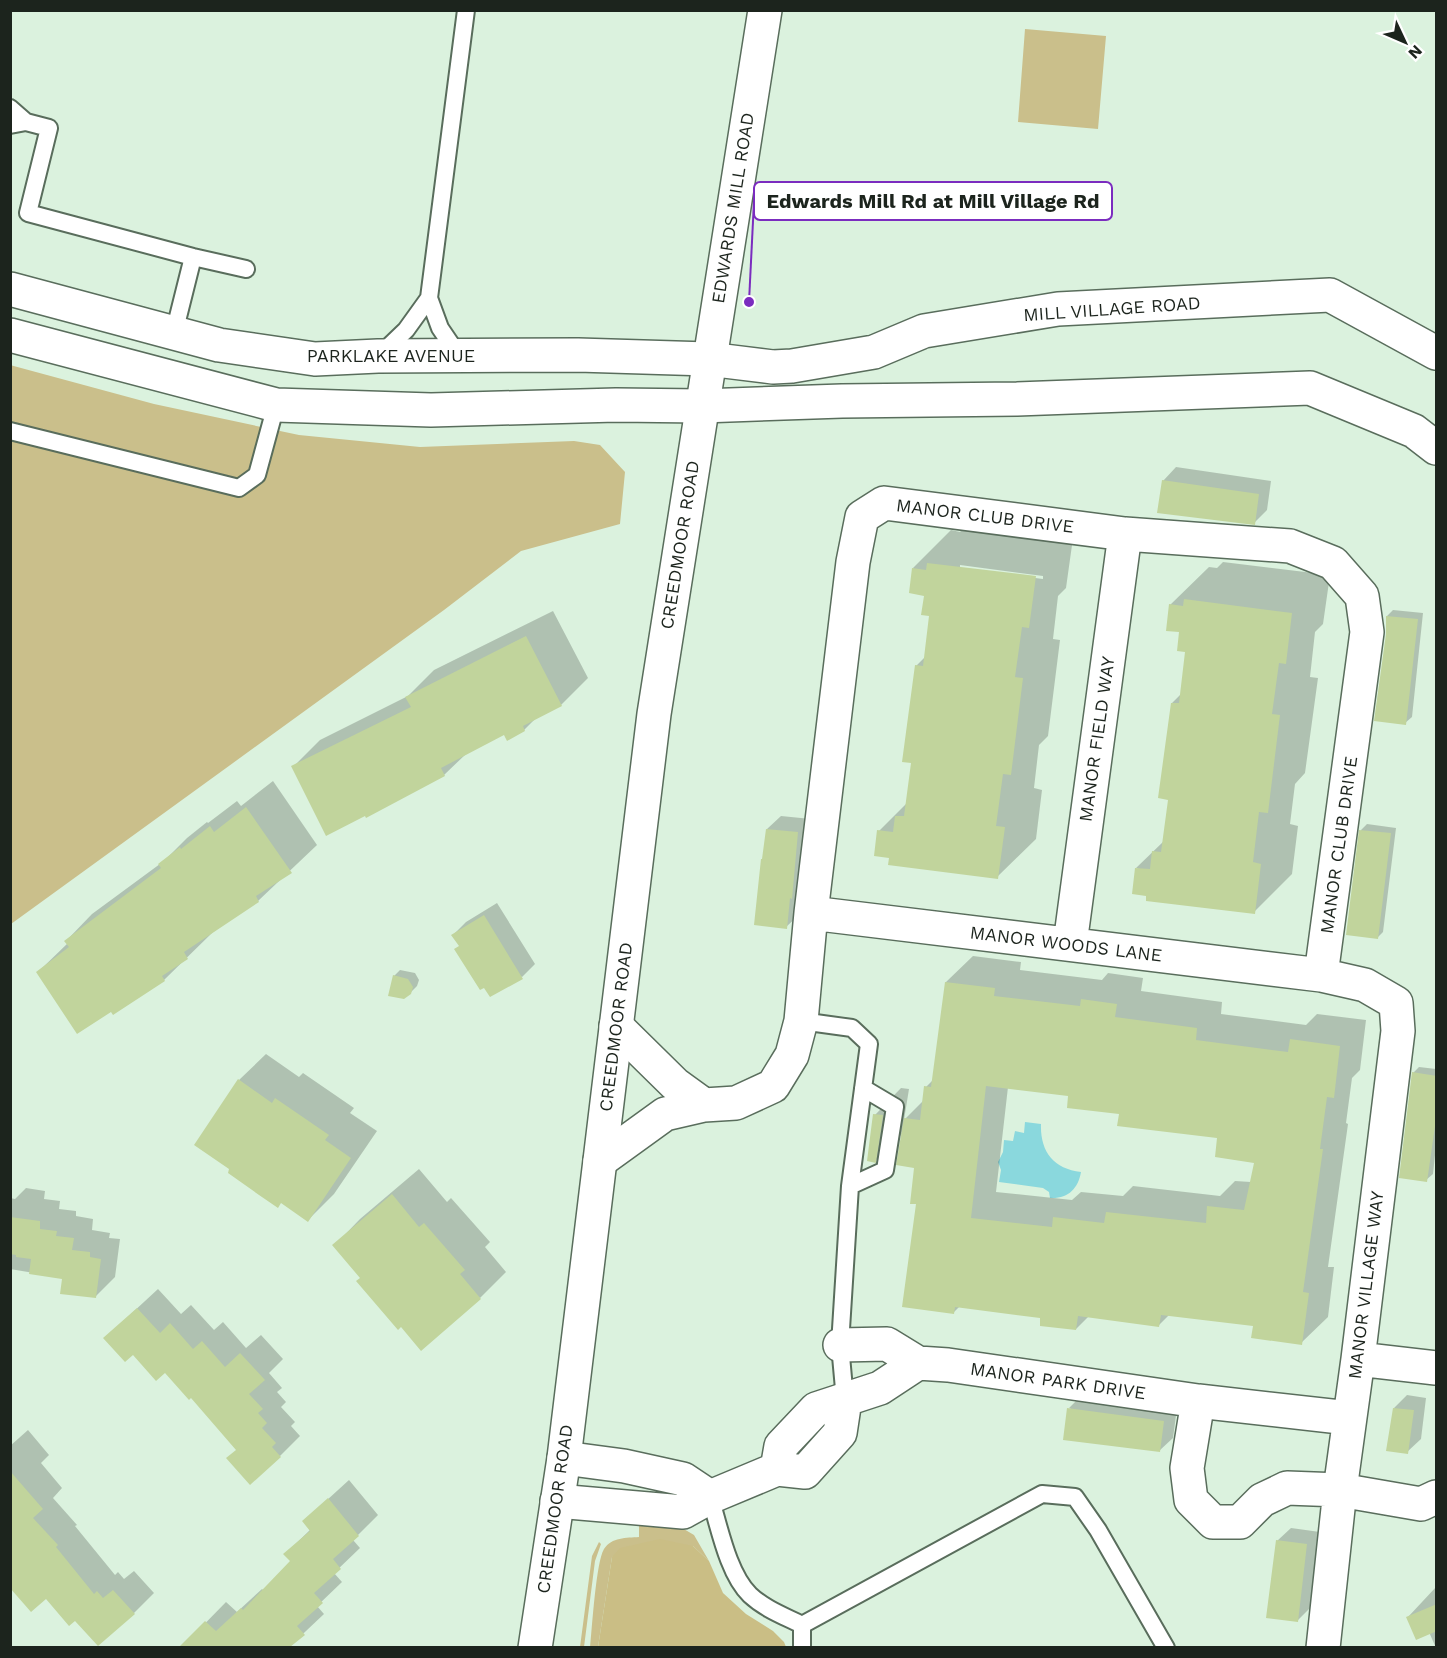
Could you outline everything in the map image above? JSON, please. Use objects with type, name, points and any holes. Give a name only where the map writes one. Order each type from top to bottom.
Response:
[{"type":"street","name":"EDWARDS MILL ROAD","points":[[702,406],[765,10]]},
{"type":"street","name":"PARKLAKE AVENUE","points":[[10,289],[219,345],[315,359],[378,356],[578,355],[708,359]]},
{"type":"street","name":"MILL VILLAGE ROAD","points":[[708,359],[773,367],[792,366],[874,352],[924,331],[1059,309],[1330,295],[1437,353]]},
{"type":"street","points":[[10,335],[276,405],[430,410],[616,405],[702,406],[842,401],[1017,399],[1310,388],[1414,431],[1437,447]]},
{"type":"street","name":"CREEDMOOR ROAD","points":[[535,1647],[564,1458],[654,714],[702,406]]},
{"type":"street","name":"MANOR CLUB DRIVE","points":[[600,1161],[665,1114],[704,1105],[736,1103],[773,1086],[792,1054],[801,1021],[811,913],[853,562],[862,517],[884,503],[1125,534],[1290,546],[1333,563],[1362,596],[1367,632],[1322,975]]},
{"type":"street","name":"MANOR FIELD WAY","points":[[1070,944],[1125,534]]},
{"type":"street","name":"MANOR WOODS LANE","points":[[811,913],[1322,975]]},
{"type":"street","name":"MANOR VILLAGE WAY","points":[[1322,975],[1365,985],[1396,1003],[1398,1031],[1340,1490],[1323,1647]]},
{"type":"street","points":[[616,1026],[675,1084],[704,1105]]},
{"type":"street","points":[[557,1501],[683,1512],[710,1497],[777,1469],[781,1446],[816,1410],[880,1388],[918,1364],[887,1344],[840,1345]]},
{"type":"street","points":[[1358,1359],[1437,1368]]},
{"type":"street","name":"MANOR PARK DRIVE","points":[[918,1364],[948,1365],[1198,1401],[1349,1418]]},
{"type":"street","points":[[1198,1401],[1187,1468],[1191,1500],[1213,1522],[1240,1522],[1262,1500],[1287,1488],[1340,1490],[1421,1504],[1437,1497]]},
{"type":"street","points":[[564,1458],[624,1466],[683,1479],[710,1497]]},
{"type":"lane","points":[[459,356],[440,328],[429,298],[466,10]]},
{"type":"lane","points":[[10,108],[18,124],[49,128],[28,213],[246,269]]},
{"type":"lane","points":[[174,333],[193,257]]},
{"type":"lane","points":[[378,356],[406,330],[429,298]]},
{"type":"lane","points":[[10,432],[239,488],[257,475],[276,405]]},
{"type":"lane","points":[[801,1021],[852,1028],[869,1044],[850,1186],[840,1345],[845,1400]]},
{"type":"lane","points":[[850,1186],[885,1170],[895,1107],[863,1088]]},
{"type":"lane","points":[[802,1625],[1042,1494],[1076,1497],[1098,1530],[1166,1647]]},
{"type":"lane","points":[[710,1497],[733,1569],[749,1594],[771,1610],[802,1625]]},
{"type":"lane","points":[[802,1625],[802,1647]]},
{"type":"shaded area","points":[[1025,29],[1106,36],[1098,129],[1018,122]]},
{"type":"shaded area","points":[[10,365],[154,404],[299,435],[420,447],[574,441],[600,445],[625,472],[620,524],[521,551],[444,610],[11,924]]},
{"type":"shaded area","points":[[677,1525],[694,1535],[709,1561],[693,1546],[612,1557],[598,1647],[590,1648],[597,1581],[604,1549],[615,1540],[639,1537],[639,1526]]},
{"type":"shaded area","points":[[660,1539],[693,1546],[709,1561],[723,1593],[746,1614],[773,1631],[786,1647],[598,1647],[612,1557],[620,1548]]},
{"type":"shaded area","points":[[599,1542],[601,1544],[595,1561],[584,1647],[580,1647],[592,1556]]},
{"type":"water","points":[[1025,1122],[1041,1124],[1041,1134],[1046,1150],[1056,1163],[1081,1172],[1075,1188],[1067,1195],[1050,1198],[1049,1192],[1043,1188],[999,1182],[1001,1170],[998,1162],[1003,1152],[1004,1140],[1013,1141],[1015,1131],[1024,1133]]},
{"type":"building","points":[[1162,480],[1259,494],[1255,525],[1157,513]]},
{"type":"building","points":[[927,563],[1036,576],[1029,628],[1022,627],[1015,677],[1023,678],[1011,775],[1003,774],[996,826],[1005,827],[998,879],[888,865],[889,858],[874,856],[877,830],[893,832],[895,816],[904,816],[911,763],[902,762],[915,665],[923,666],[929,616],[921,615],[924,596],[909,593],[912,568],[926,570]]},
{"type":"building","points":[[1184,599],[1292,613],[1286,664],[1279,663],[1272,714],[1280,715],[1268,813],[1259,812],[1253,862],[1261,864],[1255,914],[1146,901],[1146,896],[1132,894],[1135,868],[1150,869],[1152,851],[1161,852],[1168,800],[1158,798],[1171,703],[1179,703],[1185,652],[1177,651],[1179,632],[1166,631],[1169,604],[1183,606]]},
{"type":"building","points":[[1386,616],[1418,619],[1406,725],[1374,721],[1386,634]]},
{"type":"building","points":[[526,636],[562,706],[523,726],[525,731],[507,741],[504,735],[441,768],[445,776],[366,818],[365,816],[326,836],[291,766],[411,707],[405,697]]},
{"type":"building","points":[[246,807],[292,873],[256,896],[259,902],[184,952],[188,959],[162,976],[165,981],[113,1015],[111,1012],[77,1034],[36,972],[69,947],[64,941],[161,868],[158,864],[210,826],[214,832]]},
{"type":"building","points":[[766,829],[798,832],[787,929],[754,925]]},
{"type":"building","points":[[1359,830],[1391,833],[1378,939],[1346,935]]},
{"type":"building","points":[[484,915],[523,979],[490,997],[484,988],[480,990],[454,949],[459,946],[451,935]]},
{"type":"building","points":[[393,975],[408,979],[413,987],[411,994],[404,999],[388,996]]},
{"type":"building","points":[[945,982],[995,988],[994,996],[1080,1006],[1081,999],[1117,1004],[1115,1017],[1197,1028],[1196,1040],[1288,1052],[1290,1039],[1340,1046],[1334,1098],[1327,1097],[1320,1149],[1323,1149],[1303,1292],[1309,1293],[1302,1345],[1251,1338],[1253,1326],[1161,1315],[1159,1327],[1078,1316],[1076,1330],[1040,1326],[1040,1318],[955,1307],[954,1314],[902,1307],[916,1204],[910,1204],[914,1168],[896,1165],[904,1118],[920,1120],[924,1086],[931,1087]],"holes":[[[986,1086],[1068,1096],[1067,1108],[1119,1114],[1117,1126],[1217,1138],[1215,1157],[1254,1163],[1244,1210],[1207,1206],[1206,1223],[1106,1212],[1104,1223],[1053,1217],[1052,1227],[971,1218]]]},
{"type":"building","points":[[1412,1072],[1437,1076],[1437,1112],[1427,1182],[1399,1178]]},
{"type":"building","points":[[238,1079],[272,1103],[275,1098],[329,1135],[325,1140],[351,1158],[308,1222],[281,1203],[278,1208],[228,1173],[229,1169],[194,1145]]},
{"type":"building","points":[[873,1114],[883,1115],[876,1163],[867,1161]]},
{"type":"building","points":[[392,1194],[419,1227],[424,1223],[465,1270],[460,1274],[481,1299],[421,1351],[401,1327],[398,1330],[356,1281],[360,1278],[332,1245]]},
{"type":"building","points":[[10,1217],[40,1221],[40,1229],[57,1231],[56,1236],[74,1238],[72,1250],[90,1252],[90,1257],[101,1259],[96,1298],[60,1294],[62,1279],[29,1274],[31,1259],[10,1254]]},
{"type":"building","points":[[137,1308],[160,1333],[170,1323],[193,1349],[202,1341],[225,1367],[240,1353],[265,1380],[249,1394],[263,1409],[258,1413],[267,1423],[262,1428],[276,1443],[272,1447],[281,1457],[250,1485],[226,1458],[236,1450],[191,1398],[189,1400],[165,1373],[156,1381],[133,1355],[125,1362],[103,1338]]},
{"type":"building","points":[[1067,1408],[1164,1421],[1160,1452],[1063,1440]]},
{"type":"building","points":[[1393,1408],[1414,1410],[1408,1454],[1386,1451]]},
{"type":"building","points":[[10,1471],[43,1509],[33,1518],[58,1545],[56,1547],[94,1594],[97,1591],[103,1598],[113,1590],[135,1614],[98,1646],[75,1621],[69,1626],[46,1599],[31,1612],[10,1588]]},
{"type":"building","points":[[328,1498],[359,1536],[333,1559],[341,1569],[314,1593],[323,1603],[297,1626],[305,1635],[290,1647],[179,1647],[205,1621],[216,1631],[241,1608],[243,1610],[290,1561],[283,1554],[310,1531],[302,1521]]},
{"type":"building","points":[[1276,1540],[1307,1544],[1298,1622],[1266,1618]]},
{"type":"building","points":[[1437,1604],[1437,1631],[1416,1640],[1406,1617]]},
{"type":"place","name":"Edwards Mill Rd at Mill Village Rd","points":[[749,302]]}]
